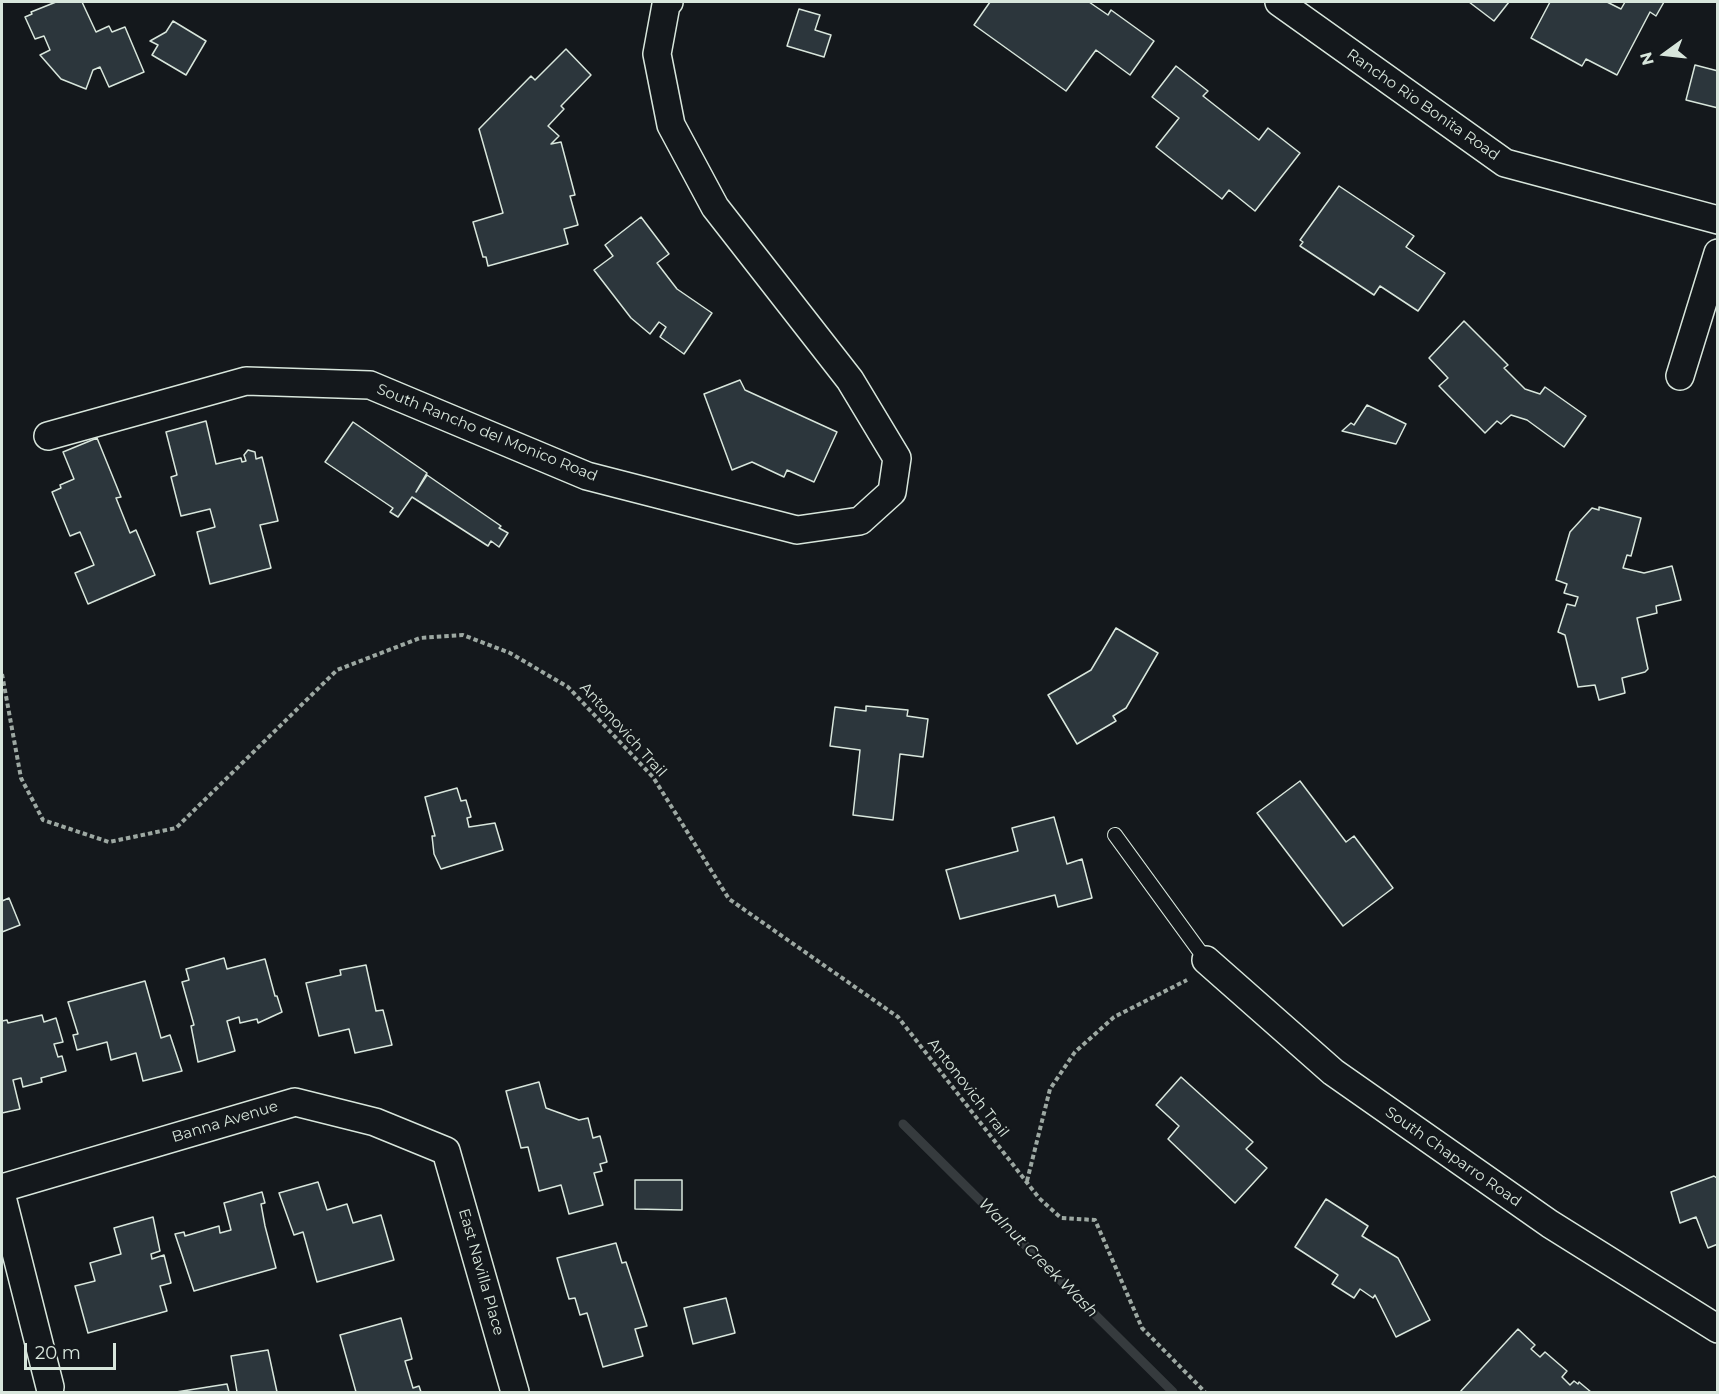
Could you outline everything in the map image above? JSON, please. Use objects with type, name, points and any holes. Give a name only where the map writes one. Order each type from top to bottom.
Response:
[{"type":"street","name":"South Rancho del Monico Road","points":[[48,436],[246,381],[370,385],[587,476],[797,530],[860,521],[892,492],[897,458],[850,380],[715,207],[671,125],[657,54],[669,2]]},
{"type":"street","name":"Rancho Rio Bonita Road","points":[[1279,2],[1505,164],[1718,220]]},
{"type":"street","points":[[1680,376],[1718,254]]},
{"type":"street","name":"South Chaparro Road","points":[[1206,960],[1333,1072],[1550,1224],[1718,1329]]},
{"type":"street","name":"Banna Avenue","points":[[2,1188],[295,1102],[375,1122],[446,1151]]},
{"type":"street","name":"East Navilla Place","points":[[446,1151],[515,1392]]},
{"type":"street","points":[[2,1197],[50,1387]]},
{"type":"lane","points":[[1115,835],[1206,960]]},
{"type":"path","name":"Antonovich Trail","points":[[2,674],[21,778],[44,820],[109,842],[176,828],[337,670],[420,638],[463,635],[510,653],[568,687],[653,777],[729,899],[898,1017],[1039,1198],[1061,1218],[1095,1220],[1142,1328],[1205,1392]]},
{"type":"path","points":[[1026,1182],[1050,1089],[1075,1052],[1114,1017],[1184,983],[1206,960]]},
{"type":"building","points":[[56,2],[82,2],[96,32],[109,26],[112,32],[125,27],[144,72],[109,87],[100,67],[93,70],[86,89],[61,79],[40,55],[50,50],[44,36],[35,39],[25,17],[32,14],[31,12]]},
{"type":"building","points":[[990,2],[1089,2],[1108,15],[1111,10],[1154,41],[1130,75],[1096,50],[1066,91],[974,25]]},
{"type":"building","points":[[1469,2],[1509,2],[1494,21]]},
{"type":"building","points":[[1550,2],[1607,2],[1621,9],[1625,2],[1664,2],[1656,16],[1650,12],[1617,75],[1586,59],[1582,66],[1531,38]]},
{"type":"building","points":[[799,9],[820,15],[815,30],[831,35],[824,57],[787,46]]},
{"type":"building","points":[[173,21],[206,41],[186,75],[152,55],[158,45],[150,41],[166,32]]},
{"type":"building","points":[[566,49],[591,75],[561,106],[564,109],[548,126],[559,136],[551,144],[561,142],[575,195],[570,196],[578,225],[564,229],[568,244],[488,266],[486,257],[483,257],[473,222],[503,213],[479,129],[531,76],[535,80]]},
{"type":"building","points":[[1695,65],[1718,71],[1718,108],[1686,100]]},
{"type":"building","points":[[1176,66],[1208,91],[1203,96],[1259,140],[1268,128],[1300,153],[1255,211],[1229,190],[1222,199],[1156,147],[1179,118],[1152,97]]},
{"type":"building","points":[[1339,186],[1414,236],[1406,247],[1445,273],[1418,311],[1380,286],[1374,295],[1300,246],[1303,242],[1300,240]]},
{"type":"building","points":[[641,217],[669,254],[657,263],[677,289],[712,313],[684,354],[660,337],[666,327],[659,322],[650,334],[631,318],[594,270],[613,256],[605,245]]},
{"type":"building","points":[[1464,321],[1508,365],[1504,368],[1525,389],[1540,394],[1545,387],[1586,416],[1564,447],[1527,420],[1511,415],[1501,424],[1497,421],[1485,433],[1439,386],[1448,378],[1429,358]]},
{"type":"building","points":[[740,380],[745,390],[837,432],[814,482],[787,470],[784,477],[752,462],[732,470],[704,394]]},
{"type":"building","points":[[1367,405],[1406,424],[1396,444],[1342,431],[1351,423],[1354,425]]},
{"type":"building","points":[[206,421],[216,464],[241,458],[242,462],[246,461],[244,455],[248,450],[255,452],[256,459],[262,457],[278,521],[260,525],[271,568],[210,584],[197,532],[215,527],[210,509],[181,516],[171,477],[177,475],[166,432]]},
{"type":"building","points":[[353,422],[427,473],[416,492],[427,475],[501,526],[499,528],[508,533],[499,547],[491,541],[488,546],[412,497],[398,517],[390,512],[393,508],[325,462]]},
{"type":"building","points":[[97,438],[121,497],[116,498],[130,533],[136,530],[155,575],[88,604],[75,573],[94,565],[80,532],[70,536],[52,492],[61,488],[60,485],[74,479],[63,452]]},
{"type":"building","points":[[1599,507],[1641,518],[1631,556],[1627,555],[1623,568],[1644,573],[1672,566],[1681,600],[1656,606],[1657,613],[1637,618],[1648,669],[1645,672],[1622,678],[1625,693],[1599,700],[1595,685],[1578,687],[1565,635],[1558,632],[1567,604],[1575,606],[1578,597],[1564,593],[1567,584],[1556,580],[1570,532],[1592,508],[1599,510]]},
{"type":"building","points":[[1116,628],[1158,653],[1126,708],[1113,716],[1116,721],[1077,744],[1048,695],[1091,670]]},
{"type":"building","points":[[866,706],[908,710],[907,716],[928,719],[923,757],[900,754],[893,820],[853,815],[860,750],[830,746],[835,707],[866,711]]},
{"type":"building","points":[[1300,781],[1346,842],[1354,836],[1393,888],[1343,926],[1257,813]]},
{"type":"building","points":[[457,788],[461,801],[466,800],[471,817],[467,818],[469,827],[495,823],[503,850],[441,869],[434,854],[432,836],[435,836],[425,797]]},
{"type":"building","points":[[1054,817],[1067,864],[1082,859],[1092,898],[1058,907],[1055,895],[960,919],[946,870],[1018,851],[1012,828]]},
{"type":"building","points":[[9,898],[20,925],[2,932],[2,901]]},
{"type":"building","points":[[224,958],[227,969],[265,959],[282,1012],[258,1023],[257,1019],[240,1023],[239,1017],[227,1021],[235,1051],[198,1062],[191,1026],[194,1025],[182,982],[189,980],[186,969]]},
{"type":"building","points":[[366,965],[376,1011],[383,1010],[392,1045],[355,1053],[349,1029],[319,1036],[306,983],[341,975],[340,970]]},
{"type":"building","points":[[145,981],[161,1038],[170,1035],[182,1071],[143,1081],[136,1053],[111,1060],[107,1042],[77,1050],[73,1035],[78,1034],[68,1002]]},
{"type":"building","points":[[42,1015],[44,1022],[56,1018],[63,1042],[54,1044],[58,1057],[62,1056],[66,1071],[41,1078],[42,1082],[23,1087],[21,1078],[13,1080],[20,1109],[2,1113],[2,1021],[7,1020],[8,1023]]},
{"type":"building","points":[[1181,1077],[1253,1142],[1246,1149],[1267,1168],[1235,1203],[1168,1139],[1179,1126],[1156,1105]]},
{"type":"building","points":[[539,1082],[546,1108],[579,1120],[588,1118],[593,1138],[600,1136],[607,1162],[600,1164],[602,1171],[594,1173],[603,1205],[569,1214],[561,1185],[539,1191],[528,1147],[521,1148],[506,1091]]},
{"type":"building","points":[[1714,1176],[1718,1179],[1718,1244],[1708,1248],[1696,1217],[1680,1223],[1671,1192]]},
{"type":"building","points":[[635,1180],[682,1180],[682,1210],[635,1209]]},
{"type":"building","points":[[318,1182],[327,1210],[347,1204],[353,1223],[381,1215],[394,1260],[317,1282],[303,1232],[294,1235],[279,1193]]},
{"type":"building","points":[[262,1192],[265,1203],[261,1204],[265,1226],[276,1268],[194,1291],[175,1234],[184,1232],[185,1236],[219,1226],[220,1233],[231,1230],[224,1203]]},
{"type":"building","points":[[1326,1199],[1368,1226],[1362,1236],[1398,1258],[1430,1320],[1396,1337],[1375,1295],[1373,1298],[1360,1289],[1354,1298],[1332,1284],[1338,1275],[1295,1247]]},
{"type":"building","points":[[153,1217],[160,1251],[151,1254],[152,1259],[164,1255],[171,1283],[160,1286],[167,1311],[88,1333],[75,1286],[95,1281],[90,1263],[121,1254],[114,1228]]},
{"type":"building","points":[[616,1243],[622,1263],[626,1262],[647,1326],[635,1329],[643,1356],[603,1367],[587,1313],[580,1315],[575,1298],[569,1299],[557,1258]]},
{"type":"building","points":[[726,1298],[735,1333],[693,1344],[684,1308]]},
{"type":"building","points":[[401,1318],[412,1359],[405,1361],[413,1388],[419,1386],[421,1392],[356,1392],[340,1335]]},
{"type":"building","points":[[1518,1329],[1535,1345],[1531,1349],[1540,1357],[1545,1352],[1567,1371],[1562,1377],[1570,1385],[1574,1381],[1578,1384],[1579,1382],[1591,1392],[1460,1392]]},
{"type":"building","points":[[268,1350],[277,1392],[237,1392],[231,1356]]},
{"type":"building","points":[[227,1384],[229,1392],[176,1392]]},
{"type":"waterway","name":"Walnut Creek Wash","points":[[903,1124],[1173,1392]]}]
